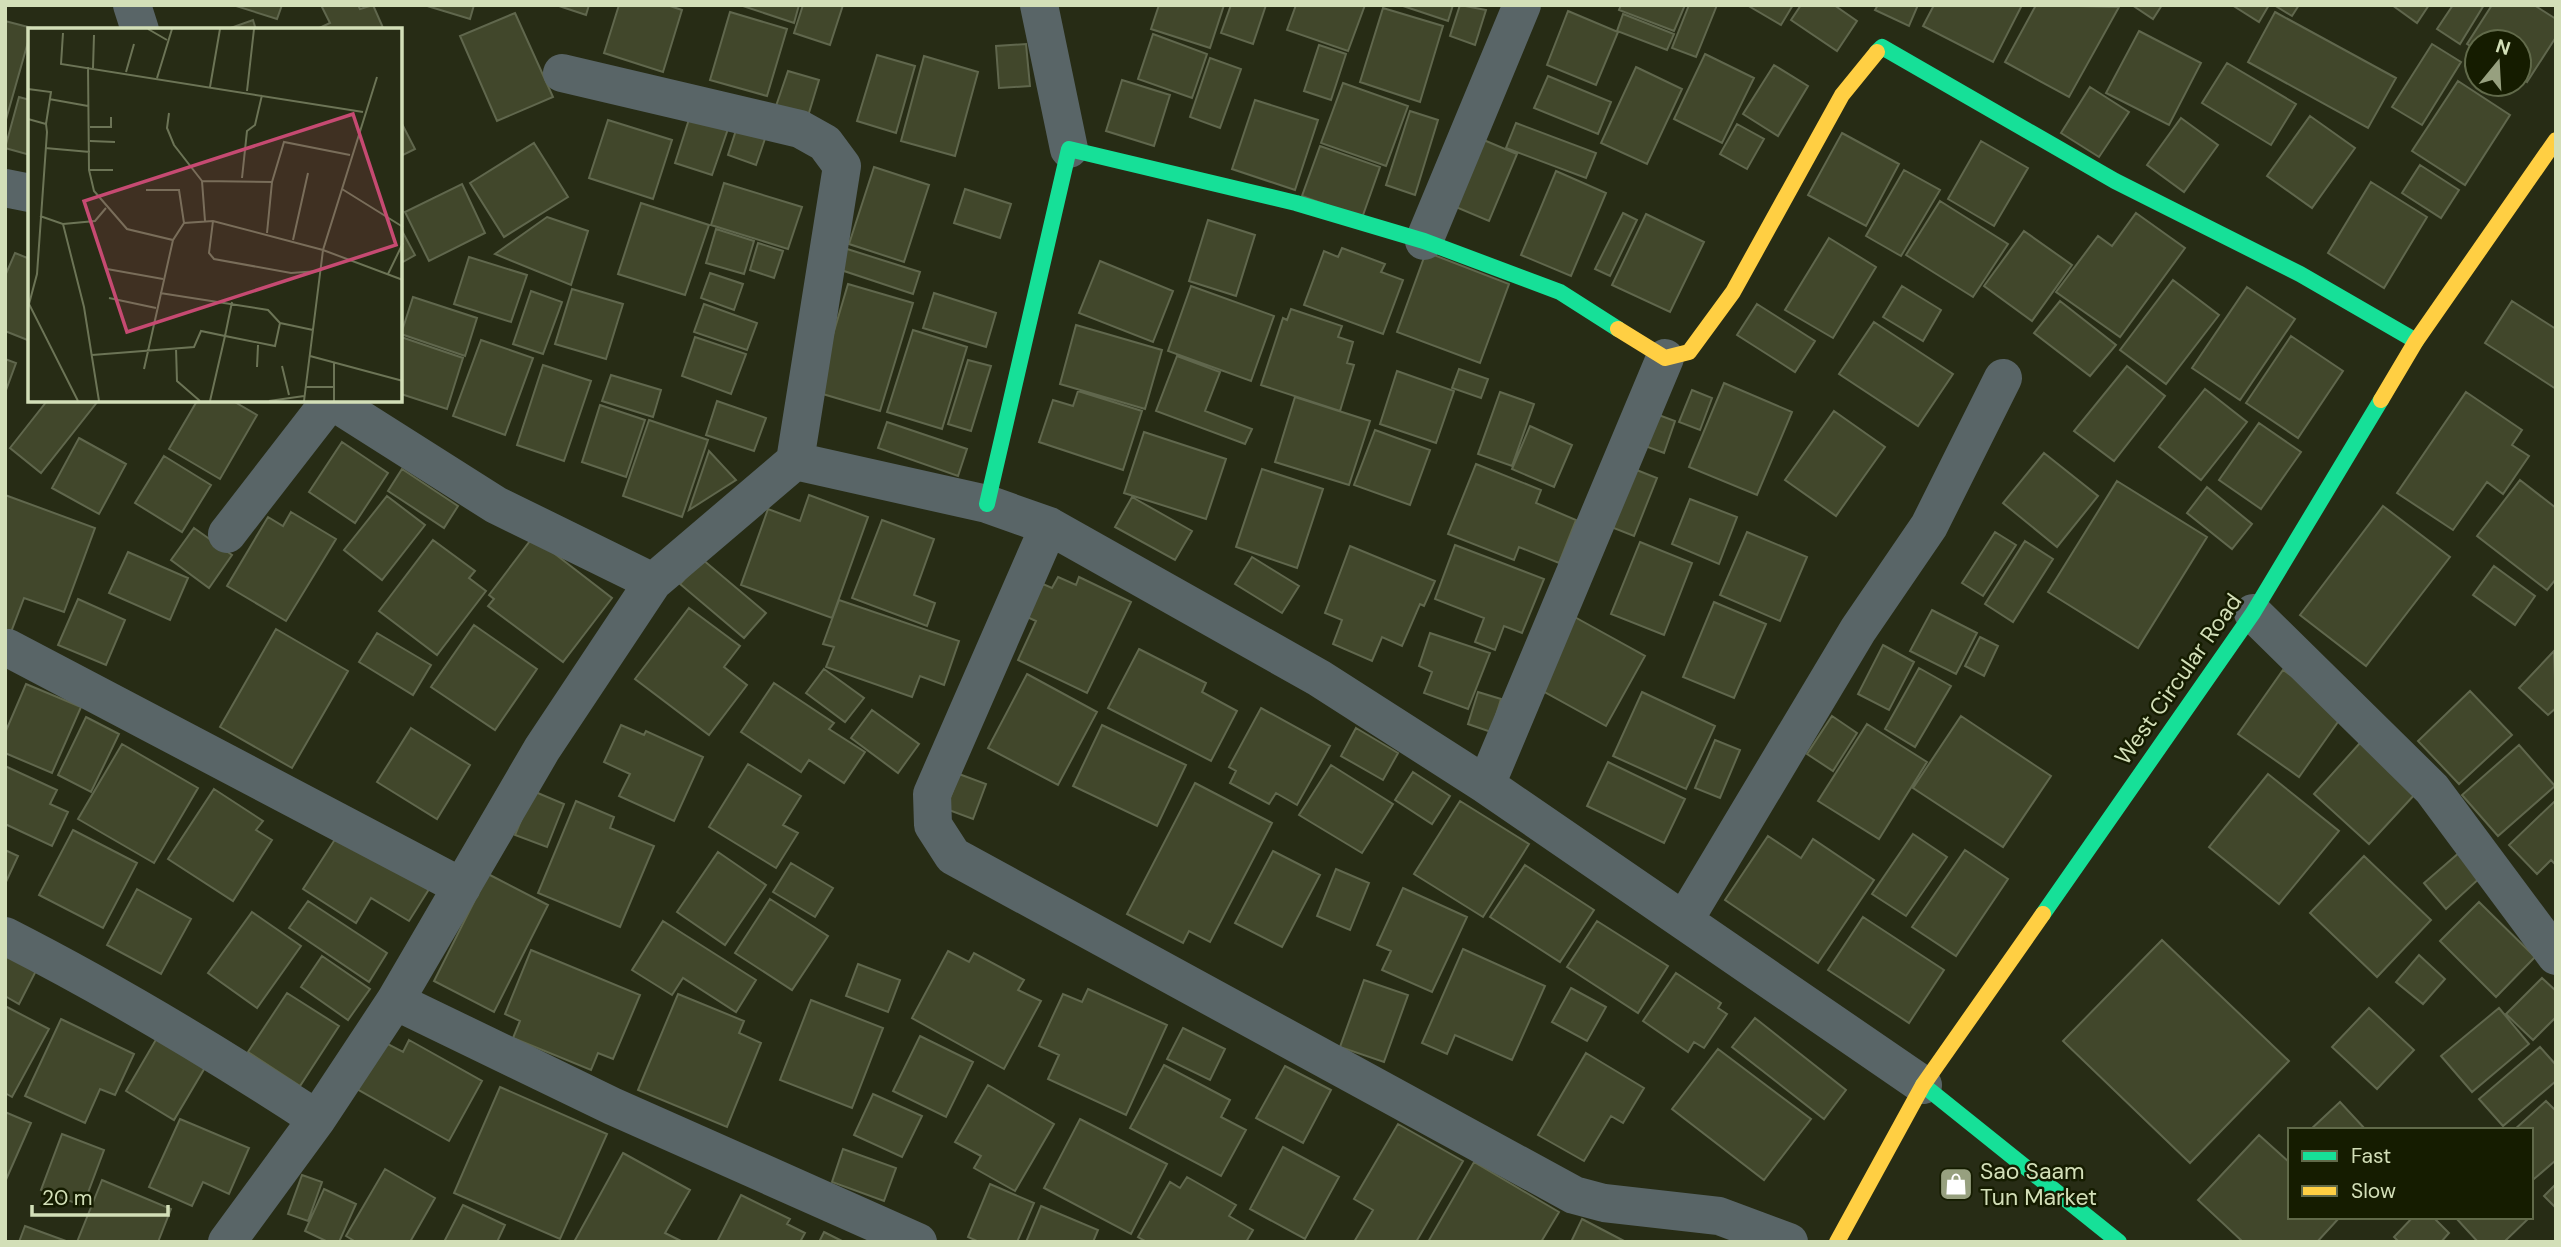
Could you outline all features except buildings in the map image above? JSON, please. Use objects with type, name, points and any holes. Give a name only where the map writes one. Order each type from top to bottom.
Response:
[{"type":"street","points":[[132,5],[139,28]]},
{"type":"street","points":[[987,504],[1069,149],[1040,5]]},
{"type":"street","points":[[1424,241],[1522,5]]},
{"type":"street","points":[[1069,149],[1296,203],[1424,241],[1560,292],[1665,358],[1689,352],[1733,292],[1842,95],[1882,47],[2115,181],[2300,274],[2416,341]]},
{"type":"street","points":[[227,1242],[317,1119],[396,1001],[542,749],[653,582],[795,461],[842,166],[825,144],[800,129],[562,73]]},
{"type":"street","name":"West Circular Road","points":[[1837,1242],[1923,1085],[2253,613],[2416,341],[2556,140]]},
{"type":"street","points":[[5,188],[28,193]]},
{"type":"street","points":[[1486,785],[1665,358]]},
{"type":"street","points":[[1685,919],[1858,630],[1929,526],[2003,378]]},
{"type":"street","points":[[227,534],[330,402]]},
{"type":"street","points":[[333,402],[496,505],[653,582]]},
{"type":"street","points":[[795,461],[987,504],[1049,526],[1318,678],[1486,785],[1685,919],[1923,1085],[2119,1242]]},
{"type":"street","points":[[1049,526],[932,794],[933,825],[953,856],[1574,1195],[1604,1203],[1719,1216],[1789,1242]]},
{"type":"street","points":[[2253,613],[2432,789],[2556,956]]},
{"type":"street","points":[[8,648],[461,887]]},
{"type":"street","points":[[5,936],[77,973],[195,1042],[317,1119]]},
{"type":"street","points":[[396,1001],[612,1105],[918,1242]]},
{"type":"traffic: fast","points":[[1877,52],[1882,47],[2115,181],[2300,274],[2416,341]]},
{"type":"traffic: fast","points":[[987,504],[1069,149],[1296,203],[1424,241],[1560,292],[1618,329]]},
{"type":"traffic: fast","points":[[2043,914],[2253,613],[2381,400]]},
{"type":"traffic: fast","points":[[1923,1085],[2119,1242]]},
{"type":"traffic: slow","points":[[1618,329],[1665,358],[1689,352],[1733,292],[1842,95],[1877,52]]},
{"type":"traffic: slow","points":[[2381,400],[2416,341],[2556,140]]},
{"type":"traffic: slow","points":[[1837,1242],[1923,1085],[2043,914]]},
{"type":"place","name":"Sao Saam Tun Market","points":[[1956,1184]]}]
